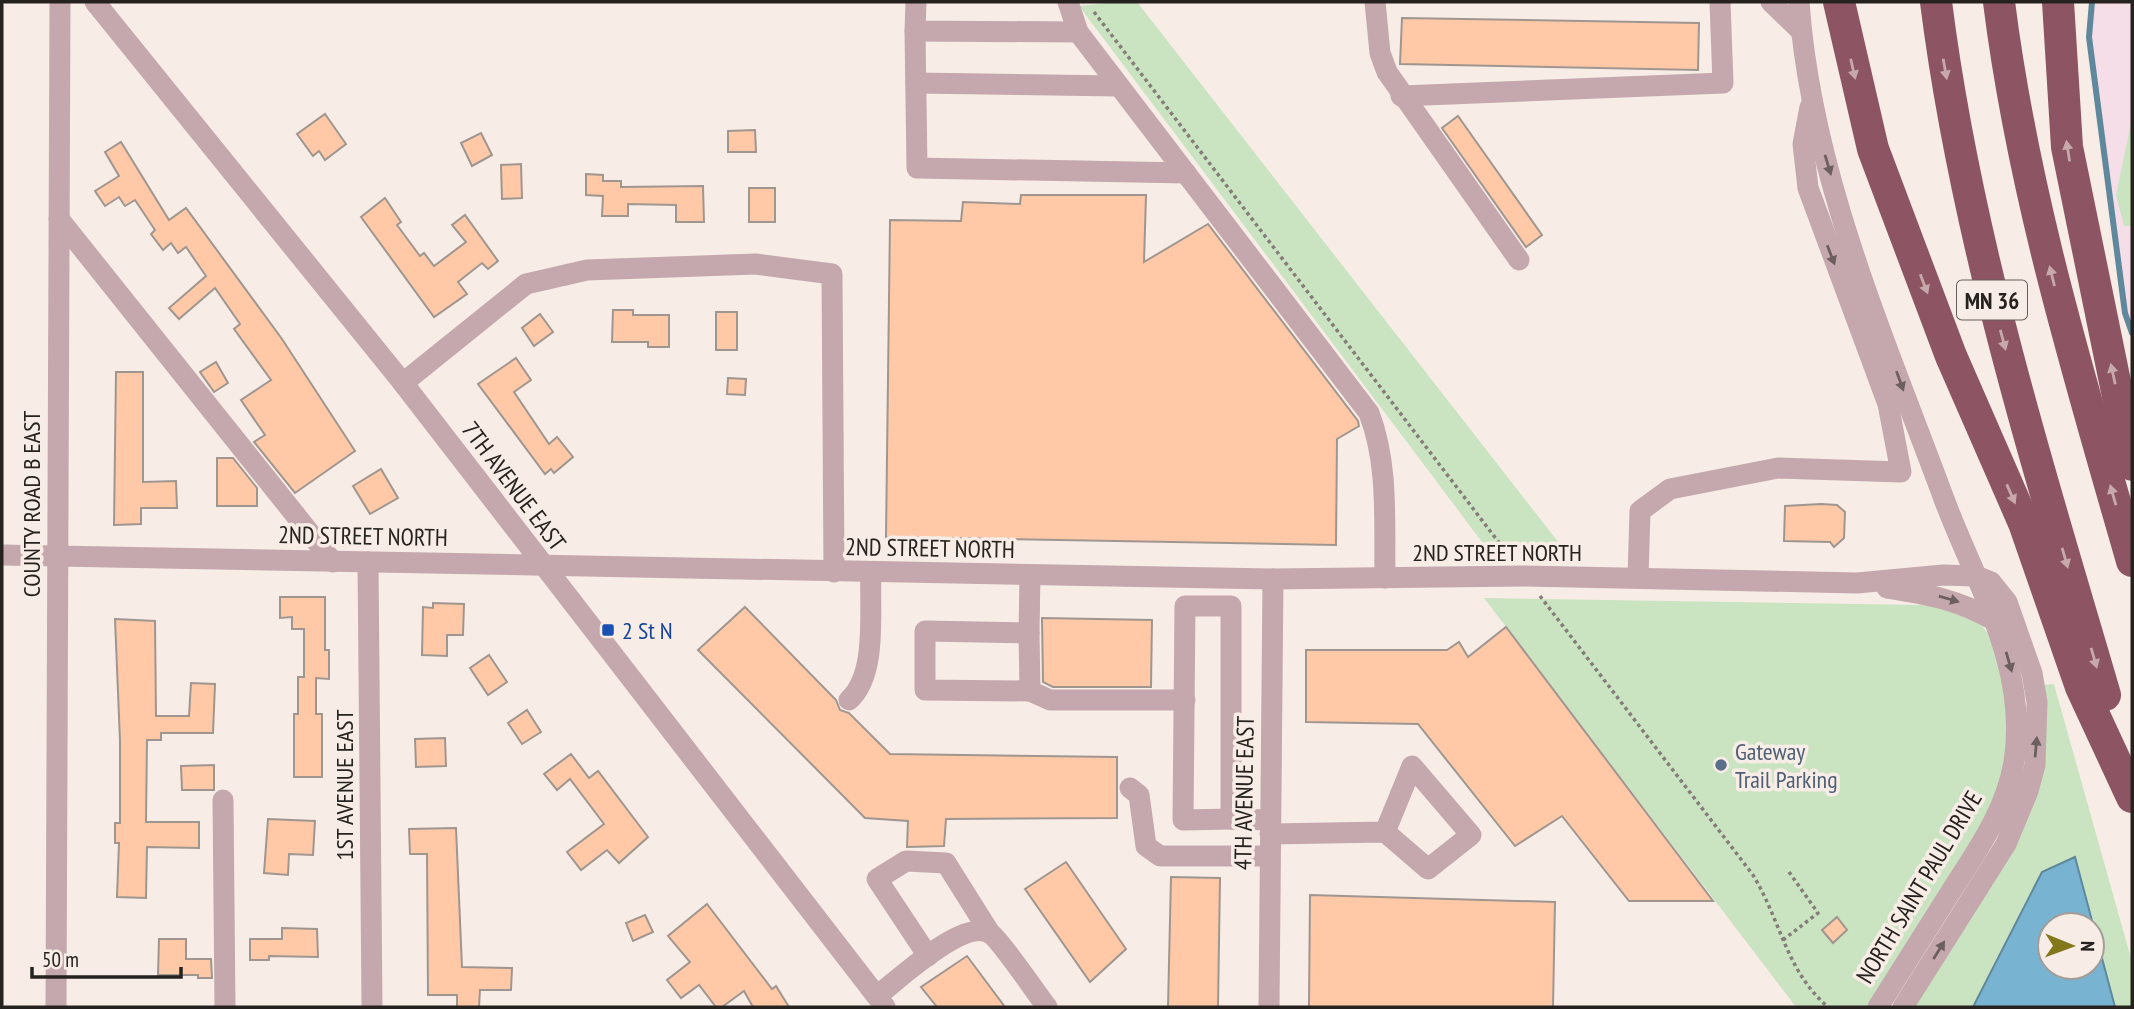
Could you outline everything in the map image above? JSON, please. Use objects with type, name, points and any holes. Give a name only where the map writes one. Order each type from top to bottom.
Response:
[{"type":"highway","points":[[1839,2],[1872,149],[1951,356],[2024,523],[2081,687],[2132,797]]},
{"type":"highway","name":"MN 36","points":[[1936,2],[1958,146],[1986,278],[2132,790]]},
{"type":"highway","name":"MN 36","points":[[1999,2],[2020,128],[2044,245],[2132,561]]},
{"type":"highway","points":[[2058,2],[2067,148],[2132,465]]},
{"type":"street","name":"COUNTY ROAD B EAST","points":[[56,1007],[60,2]]},
{"type":"street","name":"7TH AVENUE EAST","points":[[95,2],[403,383],[881,1002]]},
{"type":"street","points":[[916,2],[917,169],[1186,173]]},
{"type":"street","points":[[1068,2],[1078,32],[1369,413],[1376,432],[1385,492],[1385,578]]},
{"type":"street","points":[[1375,2],[1380,53],[1387,72],[1401,96],[1519,260]]},
{"type":"street","points":[[1401,96],[1723,83],[1720,2]]},
{"type":"street","points":[[1771,2],[1801,31]]},
{"type":"street","points":[[1799,2],[1801,31],[1824,154],[1865,287],[1958,536],[1976,576]]},
{"type":"street","points":[[915,31],[1078,32]]},
{"type":"street","points":[[916,83],[1119,86]]},
{"type":"street","points":[[1638,578],[1640,511],[1670,489],[1778,468],[1901,472],[1888,404],[1808,188],[1803,144],[1812,94]]},
{"type":"street","points":[[59,219],[333,562]]},
{"type":"street","points":[[403,383],[526,284],[587,271],[756,264],[832,274],[834,572]]},
{"type":"street","name":"2ND STREET NORTH","points":[[2,555],[1273,579],[1525,576],[1857,583],[1942,575],[1976,576]]},
{"type":"street","name":"1ST AVENUE EAST","points":[[368,562],[372,1007]]},
{"type":"street","points":[[849,699],[860,690],[868,667],[871,573]]},
{"type":"street","points":[[1030,575],[1030,691]]},
{"type":"street","name":"NORTH SAINT PAUL DRIVE","points":[[1878,1007],[1987,834],[2007,786],[2013,763],[2017,705],[2013,678],[1995,621],[1976,576]]},
{"type":"street","name":"NORTH SAINT PAUL DRIVE","points":[[1903,1007],[2006,844],[2025,801],[2035,765],[2037,702],[2032,673],[2007,602],[1991,582],[1976,576]]},
{"type":"street","points":[[1186,578],[1183,820],[1231,819],[1270,827],[1385,832],[1428,869],[1471,835],[1412,766],[1385,832]]},
{"type":"street","name":"4TH AVENUE EAST","points":[[1269,1007],[1273,579]]},
{"type":"street","name":"2ND STREET NORTH","points":[[1857,583],[1945,597],[1970,606],[1995,621]]},
{"type":"street","points":[[1185,606],[1231,606],[1231,819]]},
{"type":"street","points":[[1029,633],[925,631],[925,690],[1030,691],[1050,700],[1185,700]]},
{"type":"street","points":[[1130,788],[1139,795],[1146,846],[1160,856],[1269,856]]},
{"type":"street","points":[[223,800],[225,1007]]},
{"type":"street","points":[[928,956],[877,879],[906,861],[946,863],[990,933],[1047,1007]]},
{"type":"street","points":[[881,1002],[928,956],[954,937],[973,929],[990,933]]},
{"type":"path","points":[[1086,2],[1753,875],[1800,978],[1828,1007]]},
{"type":"path","points":[[1783,940],[1818,913],[1789,872]]},
{"type":"shaded area","points":[[2092,2],[2132,2],[2132,338],[2125,313],[2089,37]]},
{"type":"green space","points":[[1137,2],[1566,552],[1485,546],[1079,6]]},
{"type":"green space","points":[[2132,118],[2132,226],[2124,226],[2116,195]]},
{"type":"green space","points":[[1484,598],[1921,605],[1961,612],[1981,625],[1997,652],[2005,690],[2008,729],[2001,777],[1983,822],[1869,1007],[1796,1007]]},
{"type":"green space","points":[[2054,684],[2132,962],[2132,1007],[1912,1007],[2008,855],[2042,685]]},
{"type":"water","points":[[2075,857],[2089,911],[2036,911],[2036,981],[2106,981],[2106,973],[2115,1007],[1973,1007],[2042,872]]},
{"type":"building","points":[[1402,18],[1699,23],[1698,70],[1400,64]]},
{"type":"building","points":[[325,114],[346,144],[325,160],[319,151],[313,156],[297,134]]},
{"type":"building","points":[[1458,116],[1542,235],[1526,247],[1442,128]]},
{"type":"building","points":[[755,130],[756,152],[728,152],[728,131]]},
{"type":"building","points":[[481,133],[492,155],[472,166],[461,143]]},
{"type":"building","points":[[121,142],[169,220],[186,208],[282,339],[355,451],[295,493],[254,442],[265,435],[241,400],[271,380],[234,329],[240,324],[215,288],[179,319],[169,308],[206,276],[186,247],[178,253],[171,243],[163,250],[151,234],[155,230],[135,200],[125,206],[119,197],[105,206],[95,191],[119,176],[105,152]]},
{"type":"building","points":[[521,164],[522,198],[502,199],[501,165]]},
{"type":"building","points":[[586,174],[603,175],[603,181],[621,181],[621,187],[703,186],[704,222],[676,222],[676,205],[628,204],[628,216],[602,216],[603,196],[586,195]]},
{"type":"building","points":[[749,188],[775,188],[775,222],[749,222]]},
{"type":"building","points":[[1021,195],[1146,195],[1144,262],[1208,224],[1358,421],[1359,426],[1337,439],[1336,545],[886,537],[890,220],[961,221],[963,202],[1020,204]]},
{"type":"building","points":[[385,198],[401,222],[397,225],[420,256],[424,253],[434,266],[466,242],[452,225],[465,215],[498,261],[488,269],[482,263],[458,282],[467,294],[434,317],[361,217]]},
{"type":"building","points":[[613,310],[633,310],[633,315],[669,315],[669,347],[648,347],[648,342],[612,342]]},
{"type":"building","points":[[716,312],[737,312],[737,350],[716,350]]},
{"type":"building","points":[[540,314],[553,332],[534,346],[522,328]]},
{"type":"building","points":[[516,358],[531,380],[514,392],[549,444],[557,437],[573,457],[554,473],[551,469],[545,474],[478,384]]},
{"type":"building","points":[[216,362],[228,383],[214,392],[200,372]]},
{"type":"building","points":[[116,372],[143,372],[143,482],[176,481],[177,508],[141,508],[141,524],[114,525]]},
{"type":"building","points":[[728,378],[746,379],[745,395],[727,394]]},
{"type":"building","points":[[217,458],[233,458],[257,488],[257,506],[217,506]]},
{"type":"building","points":[[381,469],[398,498],[370,514],[353,486]]},
{"type":"building","points":[[1837,505],[1845,512],[1844,538],[1834,547],[1830,542],[1784,541],[1785,506]]},
{"type":"building","points":[[280,597],[325,597],[325,650],[329,650],[329,679],[316,678],[316,714],[322,714],[322,777],[294,777],[294,714],[298,714],[298,677],[304,677],[304,629],[292,629],[292,617],[280,618]]},
{"type":"building","points":[[433,603],[464,604],[463,635],[447,635],[447,656],[422,655],[423,607],[433,608]]},
{"type":"building","points":[[745,607],[836,700],[840,710],[849,713],[890,754],[1117,757],[1117,818],[946,819],[944,846],[907,847],[908,821],[865,818],[698,650]]},
{"type":"building","points":[[1042,618],[1152,620],[1151,687],[1053,687],[1043,682]]},
{"type":"building","points":[[115,619],[155,621],[156,716],[189,716],[191,683],[215,684],[213,733],[161,733],[161,740],[147,740],[146,822],[199,822],[199,848],[147,847],[146,898],[117,897],[119,843],[115,843],[115,823],[120,823],[120,741]]},
{"type":"building","points":[[1506,627],[1713,901],[1629,901],[1562,816],[1515,846],[1418,724],[1306,722],[1306,650],[1447,650],[1459,642],[1468,657]]},
{"type":"building","points":[[489,655],[507,682],[488,695],[470,668]]},
{"type":"building","points":[[527,710],[541,732],[522,744],[508,723]]},
{"type":"building","points":[[445,738],[446,766],[416,767],[415,739]]},
{"type":"building","points":[[571,754],[589,778],[598,771],[648,837],[619,863],[607,850],[581,870],[567,852],[604,824],[570,779],[557,790],[544,774]]},
{"type":"building","points":[[214,765],[214,790],[182,790],[181,766]]},
{"type":"building","points":[[268,819],[315,821],[313,855],[289,854],[288,875],[264,873]]},
{"type":"building","points":[[456,828],[462,967],[512,968],[511,990],[480,990],[479,1007],[457,1007],[457,995],[428,995],[427,854],[410,854],[409,829]]},
{"type":"building","points":[[1066,862],[1126,949],[1090,982],[1025,889]]},
{"type":"building","points":[[1171,877],[1220,878],[1218,1007],[1168,1007]]},
{"type":"building","points":[[1310,895],[1555,902],[1553,1007],[1309,1007]]},
{"type":"building","points":[[707,904],[772,989],[776,986],[789,1007],[753,1007],[744,991],[722,1007],[716,1007],[699,985],[681,998],[667,980],[690,962],[668,936]]},
{"type":"building","points":[[645,915],[653,932],[633,941],[626,923]]},
{"type":"building","points":[[1837,917],[1847,930],[1833,943],[1822,930]]},
{"type":"building","points":[[282,928],[317,929],[318,957],[269,956],[269,960],[250,960],[250,939],[282,939]]},
{"type":"building","points":[[159,939],[186,939],[186,959],[211,959],[212,978],[198,978],[198,975],[158,975]]},
{"type":"building","points":[[967,956],[1005,1007],[937,1007],[921,987]]},
{"type":"waterway","points":[[2092,2],[2089,37],[2125,313],[2132,333]]},
{"type":"place","name":"2 St N","points":[[608,630]]},
{"type":"place","name":"Gateway Trail Parking","points":[[1721,765]]}]
